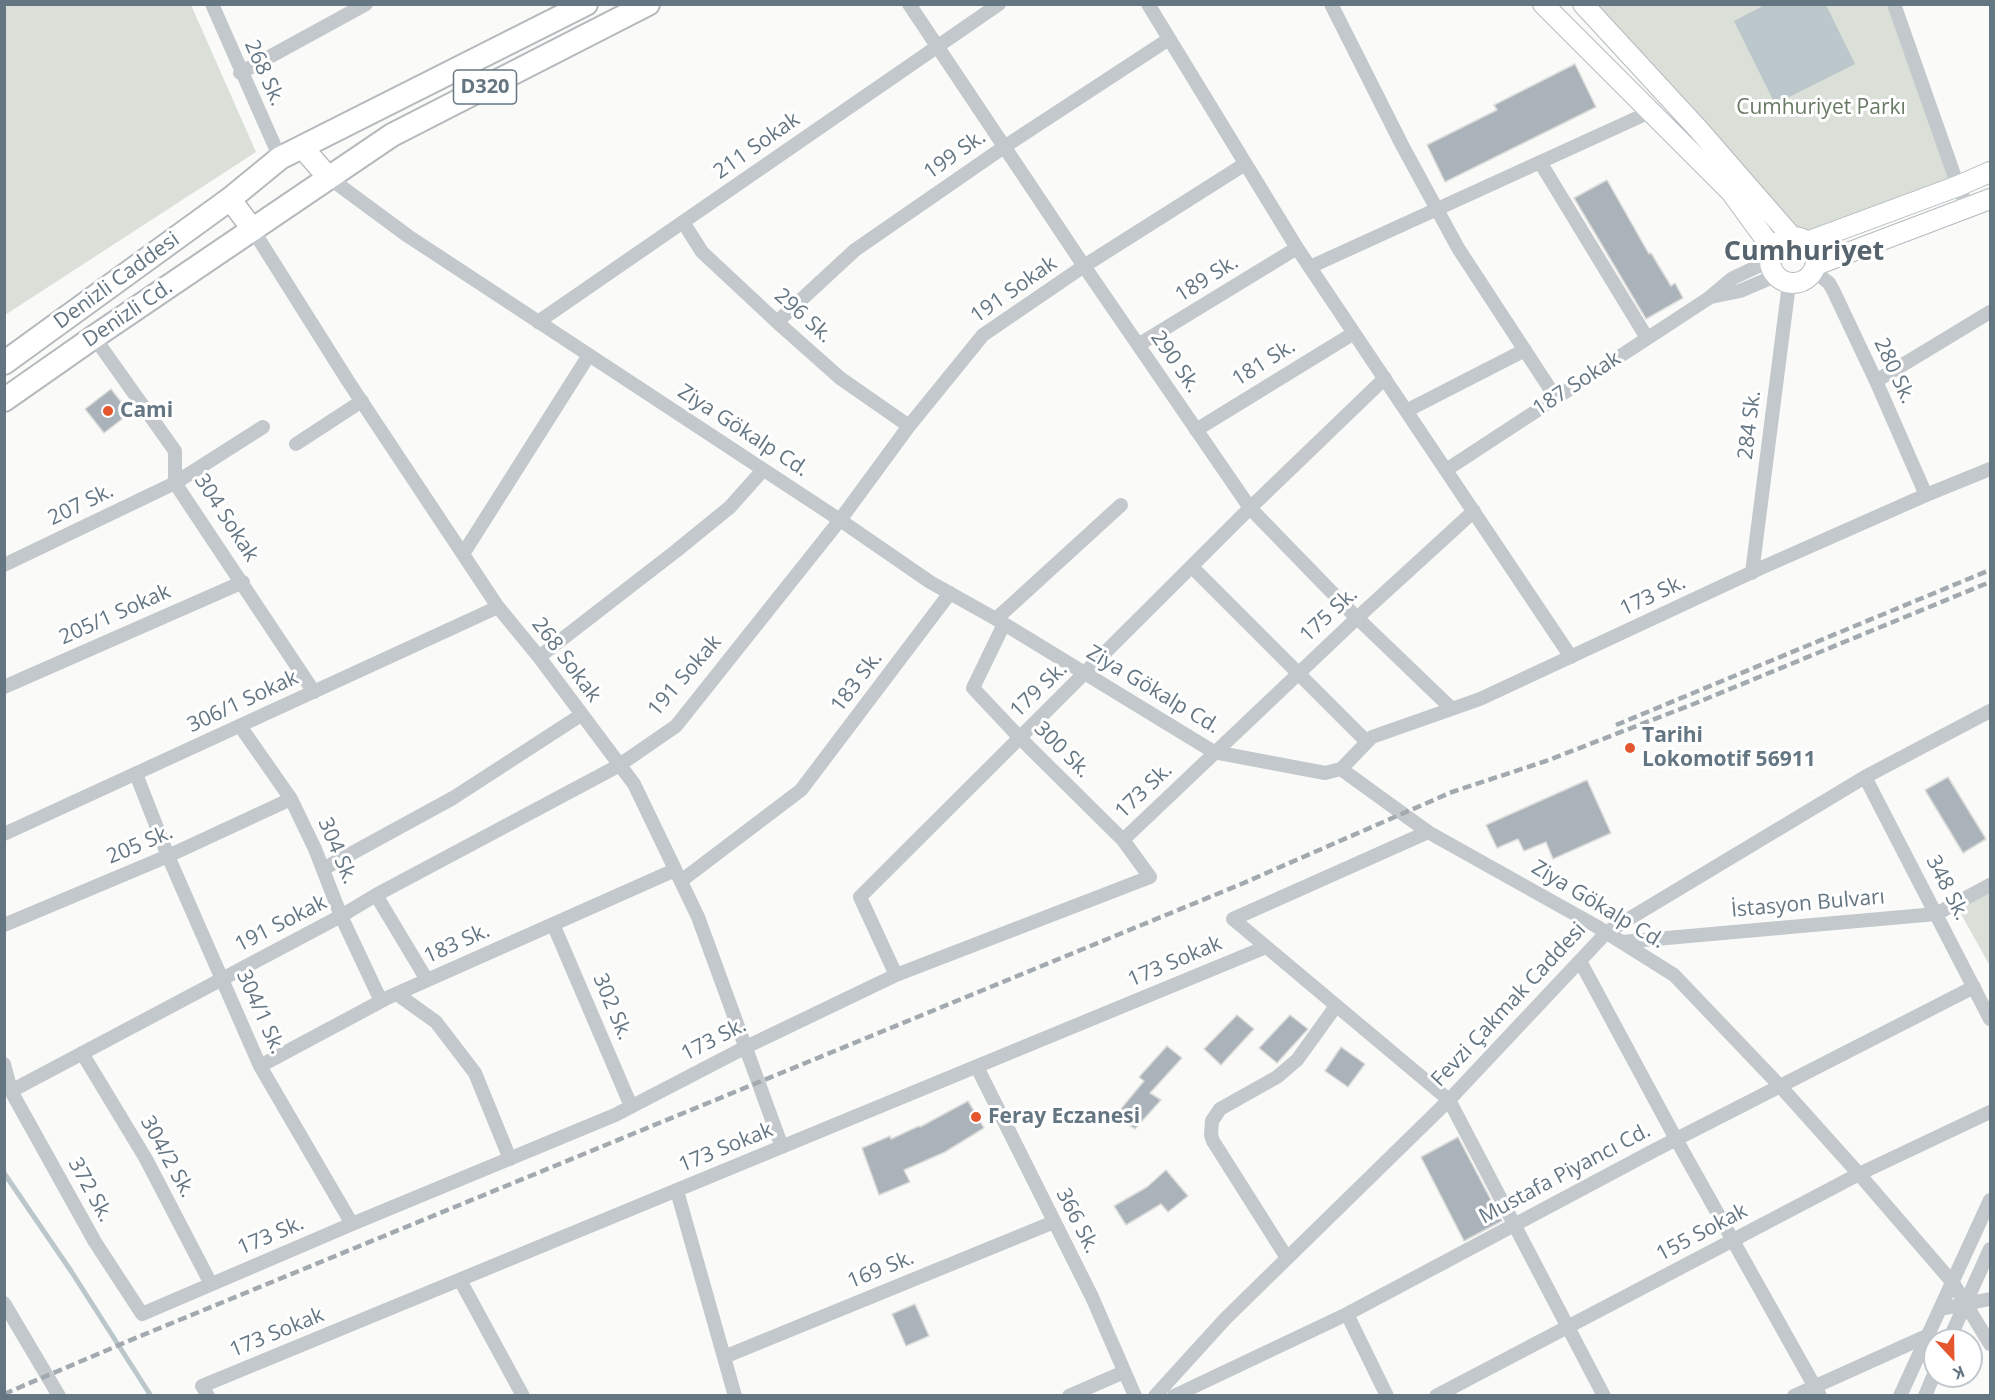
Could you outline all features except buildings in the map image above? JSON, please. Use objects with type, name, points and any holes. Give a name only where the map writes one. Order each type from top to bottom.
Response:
[{"type":"highway","name":"D320","points":[[302,147],[586,4]]},
{"type":"highway","name":"D320","points":[[327,177],[392,135],[648,4]]},
{"type":"highway","name":"Denizli Caddesi","points":[[4,363],[230,199],[280,158],[302,147]]},
{"type":"highway","name":"Denizli Cd.","points":[[4,400],[327,177]]},
{"type":"main road","points":[[1543,4],[1731,192],[1776,267],[1805,281],[1815,268],[1990,199]]},
{"type":"main road","points":[[1583,4],[1800,239],[1813,248],[1816,256],[1815,268]]},
{"type":"main road","points":[[302,147],[327,177]]},
{"type":"main road","points":[[1776,267],[1777,242],[1784,238],[1800,239],[1958,186],[1990,172]]},
{"type":"main road","points":[[230,199],[253,230]]},
{"type":"street","name":"268 Sk.","points":[[212,4],[240,73],[280,158]]},
{"type":"street","points":[[240,73],[366,4]]},
{"type":"street","name":"290 Sk.","points":[[909,4],[1084,266],[1250,508],[1357,618],[1451,708]]},
{"type":"street","name":"211 Sokak","points":[[538,322],[999,4]]},
{"type":"street","points":[[1148,4],[1297,248],[1571,657]]},
{"type":"street","points":[[1331,4],[1402,145],[1458,248],[1556,398]]},
{"type":"street","points":[[1894,4],[1958,186],[1968,208]]},
{"type":"street","name":"199 Sk.","points":[[777,322],[855,250],[1004,147],[1169,39]]},
{"type":"street","points":[[1310,267],[1650,112]]},
{"type":"street","points":[[1540,162],[1647,338]]},
{"type":"street","name":"191 Sokak","points":[[8,1088],[82,1053],[618,766],[676,726],[840,520],[909,426],[983,335],[1084,266],[1245,164]]},
{"type":"street","name":"Ziya Gökalp Cd.","points":[[327,177],[408,236],[840,520],[930,582],[1000,621],[1214,752],[1324,773],[1341,770],[1428,832],[1607,932],[1674,975],[1780,1086],[1953,1283],[1990,1344]]},
{"type":"street","name":"296 Sk.","points":[[683,222],[702,252],[777,322],[840,378],[909,426]]},
{"type":"street","name":"268 Sokak","points":[[253,230],[362,402],[498,607],[539,657],[618,766],[634,784],[698,917],[782,1148]]},
{"type":"street","name":"189 Sk.","points":[[1138,345],[1297,248]]},
{"type":"street","name":"187 Sokak","points":[[1446,470],[1709,298],[1733,278],[1776,267]]},
{"type":"street","name":"284 Sk.","points":[[1752,573],[1776,267]]},
{"type":"street","name":"280 Sk.","points":[[1815,268],[1833,290],[1926,495]]},
{"type":"street","points":[[1876,381],[1990,312]]},
{"type":"street","name":"181 Sk.","points":[[1196,430],[1354,333]]},
{"type":"street","name":"304 Sokak","points":[[94,337],[175,451],[176,483],[314,692]]},
{"type":"street","points":[[1406,411],[1525,350]]},
{"type":"street","points":[[463,554],[588,355]]},
{"type":"street","name":"179 Sk.","points":[[896,975],[860,897],[1250,508],[1384,378]]},
{"type":"street","points":[[296,444],[362,402]]},
{"type":"street","name":"207 Sk.","points":[[4,565],[176,483],[263,427]]},
{"type":"street","name":"173 Sk.","points":[[1341,770],[1372,736],[1480,699],[1752,573],[1926,495],[1990,469]]},
{"type":"street","points":[[539,657],[730,507],[763,470]]},
{"type":"street","name":"300 Sk.","points":[[1121,505],[1000,621],[973,687],[1020,738],[1123,840]]},
{"type":"street","name":"175 Sk.","points":[[1214,752],[1474,511]]},
{"type":"street","points":[[1192,567],[1368,742]]},
{"type":"street","name":"205/1 Sokak","points":[[4,687],[243,582]]},
{"type":"street","name":"183 Sk.","points":[[260,1066],[381,1001],[427,980],[553,924],[678,876],[801,790],[950,593]]},
{"type":"street","name":"306/1 Sokak","points":[[4,834],[498,607]]},
{"type":"street","name":"Fevzi Çakmak Caddesi","points":[[1155,1395],[1226,1318],[1449,1100],[1607,932],[1865,777],[1990,711]]},
{"type":"street","points":[[323,869],[453,798],[581,715]]},
{"type":"street","name":"304 Sk.","points":[[240,726],[291,800],[381,1001]]},
{"type":"street","name":"173 Sk.","points":[[142,1314],[615,1115],[746,1047],[896,975],[1150,877],[1123,840],[1214,752]]},
{"type":"street","name":"304/1 Sk.","points":[[136,774],[168,856],[260,1066],[352,1224]]},
{"type":"street","name":"348 Sk.","points":[[1865,777],[1990,1019]]},
{"type":"street","name":"205 Sk.","points":[[4,926],[168,856],[291,800]]},
{"type":"street","points":[[1428,832],[1233,919],[1449,1100],[1604,1395]]},
{"type":"street","name":"İstasyon Bulvarı","points":[[1622,942],[1936,914],[1990,885]]},
{"type":"street","points":[[376,896],[427,980]]},
{"type":"street","name":"302 Sk.","points":[[553,924],[632,1106]]},
{"type":"street","name":"173 Sokak","points":[[205,1391],[460,1280],[1266,947]]},
{"type":"street","points":[[1580,961],[1676,1139],[1818,1390]]},
{"type":"street","name":"Mustafa Piyancı Cd.","points":[[1174,1395],[1347,1314],[1676,1139],[1974,987]]},
{"type":"street","points":[[397,994],[436,1022],[475,1073],[510,1159]]},
{"type":"street","points":[[1287,1258],[1213,1142],[1212,1121],[1220,1109],[1277,1077],[1298,1060],[1336,1006]]},
{"type":"street","name":"304/2 Sk.","points":[[82,1053],[146,1159],[211,1284]]},
{"type":"street","name":"372 Sk.","points":[[4,1064],[8,1088],[95,1242],[142,1314]]},
{"type":"street","name":"366 Sk.","points":[[977,1067],[1092,1297],[1135,1395]]},
{"type":"street","name":"155 Sokak","points":[[1436,1395],[1859,1174],[1990,1112]]},
{"type":"street","points":[[677,1191],[735,1395]]},
{"type":"street","points":[[1932,1328],[1990,1200]]},
{"type":"street","name":"169 Sk.","points":[[724,1357],[1054,1222]]},
{"type":"street","points":[[1954,1328],[1990,1249]]},
{"type":"street","points":[[460,1280],[523,1395]]},
{"type":"street","points":[[1941,1309],[1990,1299]]},
{"type":"street","points":[[4,1303],[59,1395]]},
{"type":"street","points":[[1347,1314],[1387,1395]]},
{"type":"street","points":[[1794,1395],[1818,1390],[1923,1338]]},
{"type":"street","points":[[1900,1395],[1923,1347]]},
{"type":"street","points":[[1069,1395],[1125,1372]]},
{"type":"green space","points":[[5,4],[191,5],[256,152],[5,315]]},
{"type":"green space","name":"Cumhuriyet Parkı","points":[[1583,5],[1894,5],[1958,186],[1807,242]]},
{"type":"green space","points":[[1990,887],[1990,966],[1956,905]]},
{"type":"shaded area","points":[[1767,4],[1826,5],[1855,64],[1775,104],[1734,21]]},
{"type":"waterway","points":[[4,1173],[71,1271],[151,1396]]},
{"type":"railway","points":[[1616,725],[1990,570]]},
{"type":"railway","points":[[4,1394],[1239,885],[1452,792],[1546,761],[1696,703],[1990,582]]},
{"type":"place","name":"Cami","points":[[108,411]]},
{"type":"place","name":"Tarihi Lokomotif 56911","points":[[1630,748]]},
{"type":"place","name":"Feray Eczanesi","points":[[976,1117]]},
{"type":"district","name":"Cumhuriyet","points":[[1804,252]]}]
